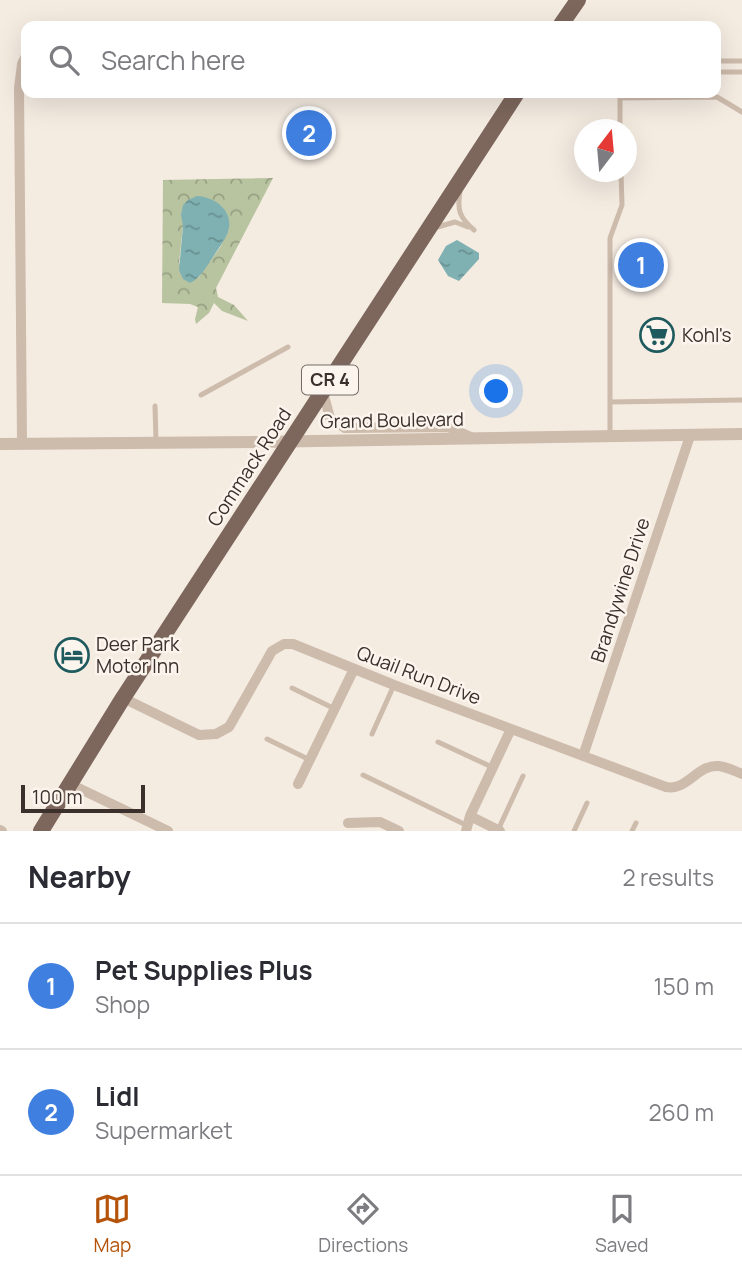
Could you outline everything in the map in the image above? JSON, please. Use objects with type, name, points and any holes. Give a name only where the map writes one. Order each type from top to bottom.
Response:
[{"type":"main road","points":[[563,21],[578,0]]},
{"type":"main road","name":"Commack Road","points":[[41,831],[289,442],[514,98]]},
{"type":"street","points":[[21,72],[22,443]]},
{"type":"street","points":[[322,391],[330,418],[345,428],[447,427],[471,438]]},
{"type":"street","name":"Grand Boulevard","points":[[0,444],[690,436],[742,431]]},
{"type":"street","name":"Brandywine Drive","points":[[583,755],[690,436]]},
{"type":"street","name":"Quail Run Drive","points":[[124,698],[199,735],[216,734],[229,727],[272,652],[284,644],[293,643],[394,685],[672,788],[678,788],[711,767],[722,767],[742,774]]},
{"type":"street","points":[[298,784],[354,669]]},
{"type":"street","points":[[499,830],[468,824],[511,729]]},
{"type":"street","points":[[70,784],[150,827],[168,831]]},
{"type":"street","points":[[348,823],[380,822],[399,831]]},
{"type":"lane","points":[[721,61],[742,61]]},
{"type":"lane","points":[[721,72],[742,72]]},
{"type":"lane","points":[[619,98],[620,119]]},
{"type":"lane","points":[[719,98],[742,112]]},
{"type":"lane","points":[[428,230],[455,222],[474,230],[462,220],[458,211],[462,178]]},
{"type":"lane","points":[[610,437],[610,238],[622,205],[621,182]]},
{"type":"lane","points":[[201,395],[288,347]]},
{"type":"lane","points":[[610,402],[742,401]]},
{"type":"lane","points":[[155,406],[156,443]]},
{"type":"lane","points":[[372,734],[394,685]]},
{"type":"lane","points":[[292,688],[335,709]]},
{"type":"lane","points":[[267,739],[310,760]]},
{"type":"lane","points":[[438,742],[494,768]]},
{"type":"lane","points":[[363,775],[468,824]]},
{"type":"lane","points":[[499,830],[523,776]]},
{"type":"lane","points":[[574,831],[587,803]]},
{"type":"lane","points":[[632,831],[636,823]]},
{"type":"green space","points":[[273,178],[216,288],[218,297],[234,305],[248,321],[222,311],[214,303],[209,313],[196,324],[198,307],[162,303],[163,180]],"holes":[[[212,200],[222,207],[229,228],[221,246],[198,278],[179,263],[183,226]]]},
{"type":"water","points":[[197,196],[221,205],[228,215],[229,228],[204,270],[190,283],[183,279],[179,270],[183,226],[181,215],[183,205]]},
{"type":"water","points":[[457,240],[479,253],[479,259],[459,281],[448,276],[438,260],[446,246]]},
{"type":"place","name":"Lidl","points":[[309,133]]},
{"type":"place","name":"Pet Supplies Plus","points":[[641,265]]},
{"type":"place","name":"Kohl's","points":[[657,335]]},
{"type":"place","name":"Deer Park Motor Inn","points":[[72,655]]}]
